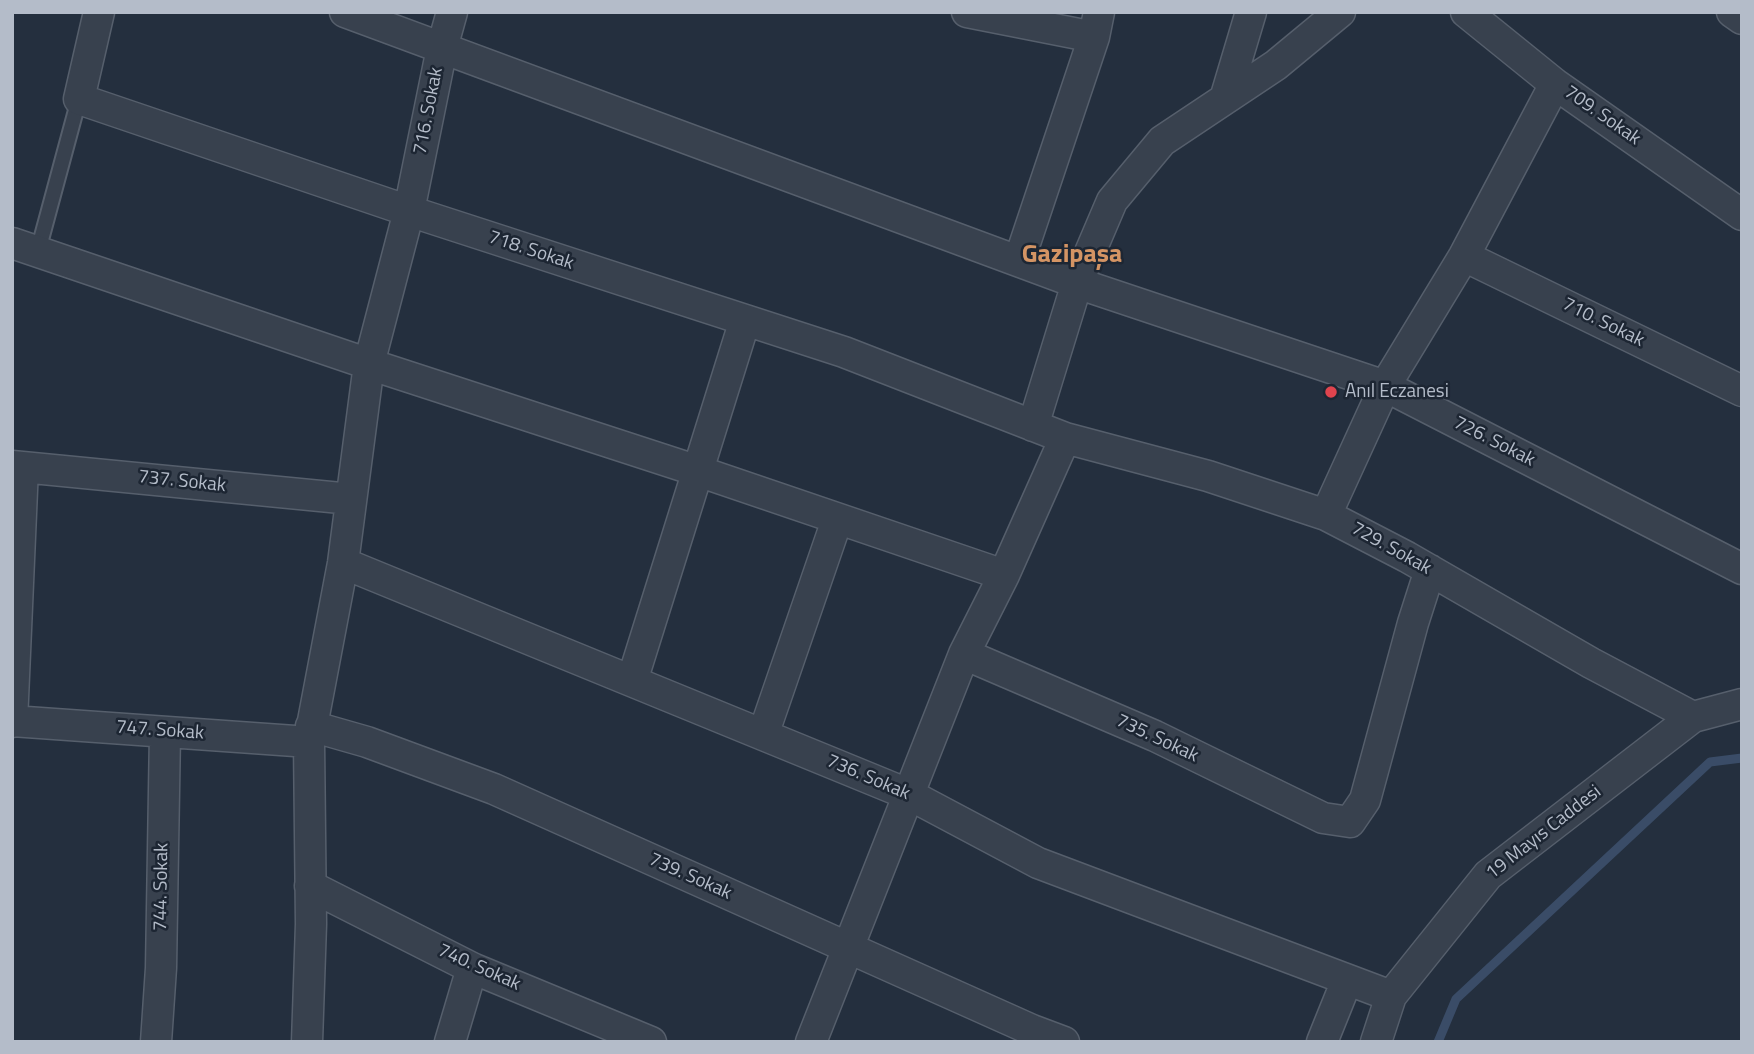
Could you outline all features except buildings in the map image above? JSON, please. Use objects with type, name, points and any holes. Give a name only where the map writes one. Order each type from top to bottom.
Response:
[{"type":"street","points":[[79,99],[99,12]]},
{"type":"street","name":"726. Sokak","points":[[345,12],[1077,283],[1385,386],[1742,569]]},
{"type":"street","name":"716. Sokak","points":[[307,1042],[310,734],[343,563],[369,364],[409,211],[442,48],[452,12]]},
{"type":"street","points":[[967,12],[1096,24],[1019,261]]},
{"type":"street","points":[[1225,99],[1251,12]]},
{"type":"street","points":[[1033,426],[1077,283],[1112,201],[1162,141],[1276,65],[1340,12]]},
{"type":"street","name":"709. Sokak","points":[[1466,12],[1555,84],[1742,215]]},
{"type":"street","points":[[1732,12],[1742,19]]},
{"type":"street","points":[[1326,514],[1385,386],[1464,256],[1555,84]]},
{"type":"street","name":"718. Sokak","points":[[79,99],[409,211],[844,352],[1065,438]]},
{"type":"street","points":[[25,247],[1004,575]]},
{"type":"street","name":"710. Sokak","points":[[1464,256],[1742,391]]},
{"type":"street","points":[[632,681],[745,320]]},
{"type":"street","points":[[811,1042],[964,654],[1004,575],[1065,438]]},
{"type":"street","name":"729. Sokak","points":[[1065,438],[1208,476],[1326,514],[1430,570],[1591,663],[1693,717]]},
{"type":"street","points":[[12,722],[17,466]]},
{"type":"street","name":"737. Sokak","points":[[17,466],[351,499]]},
{"type":"street","points":[[763,735],[837,520]]},
{"type":"street","name":"736. Sokak","points":[[343,563],[910,795],[1038,863],[1391,996]]},
{"type":"street","name":"735. Sokak","points":[[964,654],[1155,736],[1323,818],[1350,822],[1365,800],[1430,570]]},
{"type":"street","points":[[1693,717],[1742,704]]},
{"type":"street","name":"19 Mayıs Caddesi","points":[[1376,1042],[1391,996],[1488,875],[1693,717]]},
{"type":"street","name":"747. Sokak","points":[[12,722],[165,732],[310,734]]},
{"type":"street","name":"744. Sokak","points":[[156,1042],[161,968],[165,732]]},
{"type":"street","name":"739. Sokak","points":[[310,734],[367,742],[494,789],[1064,1042]]},
{"type":"street","name":"740. Sokak","points":[[310,886],[472,968],[615,1034],[651,1042]]},
{"type":"street","points":[[450,1042],[472,968]]},
{"type":"street","points":[[1322,1042],[1347,980]]},
{"type":"lane","points":[[25,247],[79,99]]},
{"type":"waterway","points":[[1438,1042],[1456,999],[1710,762],[1742,758]]},
{"type":"place","name":"Anıl Eczanesi","points":[[1331,392]]},
{"type":"district","name":"Gazipaşa","points":[[1072,256]]}]
